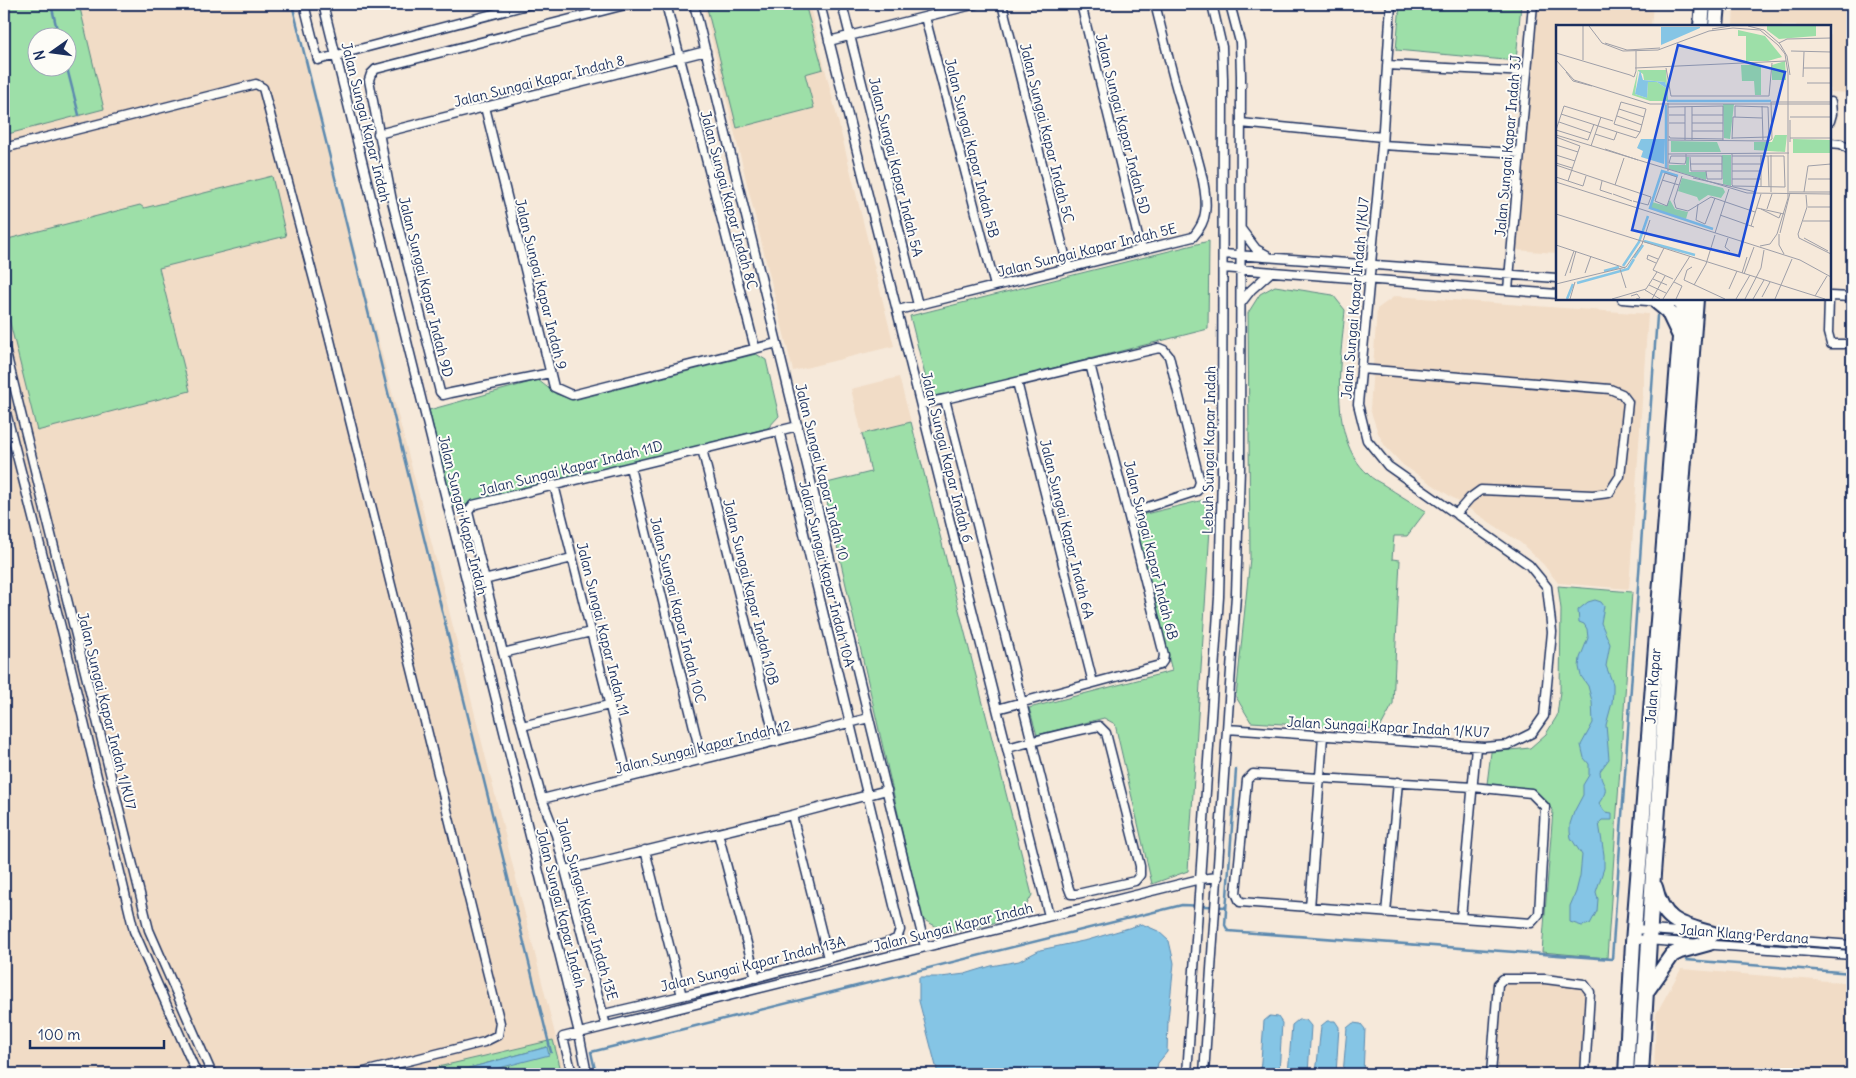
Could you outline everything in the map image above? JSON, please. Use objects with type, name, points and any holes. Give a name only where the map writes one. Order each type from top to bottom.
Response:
[{"type":"highway","points":[[1701,25],[1703,4]]},
{"type":"highway","points":[[1716,25],[1718,4]]},
{"type":"highway","points":[[1656,301],[1668,311],[1680,337]]},
{"type":"highway","name":"Jalan Kapar","points":[[1626,1074],[1634,934],[1680,337],[1689,301]]},
{"type":"highway","name":"Jalan Kapar","points":[[1641,1074],[1689,301]]},
{"type":"highway","points":[[1652,874],[1658,902],[1665,912],[1674,920],[1711,939]]},
{"type":"highway","points":[[1646,992],[1672,956],[1711,939]]},
{"type":"street","points":[[304,4],[318,60],[531,4]]},
{"type":"street","name":"Jalan Sungai Kapar Indah","points":[[323,4],[579,1033]]},
{"type":"street","points":[[378,134],[369,80],[376,69],[629,4]]},
{"type":"street","name":"Jalan Sungai Kapar Indah 8C","points":[[666,4],[755,348]]},
{"type":"street","name":"Jalan Sungai Kapar Indah 10","points":[[694,4],[925,947]]},
{"type":"street","name":"Jalan Sungai Kapar Indah 6","points":[[820,4],[1049,916]]},
{"type":"street","name":"Jalan Sungai Kapar Indah 5A","points":[[842,4],[918,304]]},
{"type":"street","points":[[829,41],[976,4]]},
{"type":"street","name":"Jalan Sungai Kapar Indah 5C","points":[[1002,4],[1068,268]]},
{"type":"street","name":"Jalan Sungai Kapar Indah 5D","points":[[1080,4],[1141,250]]},
{"type":"street","name":"Jalan Sungai Kapar Indah 5E","points":[[898,310],[1193,237],[1201,227],[1205,214],[1205,197],[1201,173],[1155,4]]},
{"type":"street","name":"Lebuh Sungai Kapar Indah","points":[[1187,1074],[1219,597],[1222,472],[1223,79],[1222,47],[1212,4]]},
{"type":"street","points":[[1204,1074],[1237,585],[1240,468],[1240,42],[1230,4]]},
{"type":"street","name":"Jalan Sungai Kapar Indah 1/KU7","points":[[1227,729],[1476,747],[1508,745],[1532,733],[1544,716],[1552,632],[1547,587],[1529,564],[1388,466],[1367,440],[1358,404],[1382,141],[1391,4]]},
{"type":"street","name":"Jalan Sungai Kapar Indah 3J","points":[[1508,290],[1533,4]]},
{"type":"street","name":"Jalan Sungai Kapar Indah 5B","points":[[925,17],[995,286]]},
{"type":"street","name":"Jalan Sungai Kapar Indah 8","points":[[378,134],[706,51]]},
{"type":"street","points":[[1387,65],[1527,72]]},
{"type":"street","points":[[4,148],[256,84],[263,88],[329,336],[500,1023],[498,1035],[484,1042],[356,1074]]},
{"type":"street","points":[[1831,102],[1831,118]]},
{"type":"street","name":"Jalan Sungai Kapar Indah 9","points":[[485,107],[554,387],[572,395],[777,343]]},
{"type":"street","points":[[1241,123],[1382,141],[1520,153]]},
{"type":"street","name":"Jalan Sungai Kapar Indah 9D","points":[[378,134],[392,201],[440,392],[443,395],[451,394],[550,372]]},
{"type":"street","points":[[1831,144],[1841,144],[1852,151]]},
{"type":"street","points":[[1241,229],[1256,249],[1270,257]]},
{"type":"street","points":[[1223,254],[1556,278]]},
{"type":"street","points":[[1223,268],[1556,294]]},
{"type":"street","points":[[1241,303],[1251,290],[1271,272]]},
{"type":"street","points":[[1831,297],[1852,297]]},
{"type":"street","points":[[1639,300],[1689,301]]},
{"type":"street","points":[[1829,300],[1828,333],[1831,344],[1844,344]]},
{"type":"street","name":"Jalan Sungai Kapar Indah 1/KU7","points":[[4,345],[148,930],[212,1074]]},
{"type":"street","name":"Jalan Sungai Kapar Indah 6","points":[[1031,741],[1099,726],[1106,733],[1140,866],[1140,874],[1135,881],[1071,894],[1031,741],[945,399],[1159,348],[1164,350],[1169,356],[1200,482],[1199,487],[1197,491],[1129,514]]},
{"type":"street","name":"Jalan Sungai Kapar Indah 6B","points":[[997,709],[1160,665],[1164,661],[1129,514],[1090,364]]},
{"type":"street","points":[[1361,369],[1610,389],[1622,394],[1628,402],[1620,476],[1609,493],[1593,495],[1481,490],[1470,498],[1456,514]]},
{"type":"street","name":"Jalan Sungai Kapar Indah 6A","points":[[1017,382],[1093,683]]},
{"type":"street","points":[[921,404],[945,399]]},
{"type":"street","name":"Jalan Sungai Kapar Indah 1/KU7","points":[[4,405],[65,645],[134,931],[197,1074]]},
{"type":"street","name":"Jalan Sungai Kapar Indah 11D","points":[[542,799],[468,512],[473,505],[798,426]]},
{"type":"street","name":"Jalan Sungai Kapar Indah 10A","points":[[779,430],[850,723]]},
{"type":"street","name":"Jalan Sungai Kapar Indah 10B","points":[[702,449],[776,742]]},
{"type":"street","name":"Jalan Sungai Kapar Indah 10C","points":[[630,467],[702,760]]},
{"type":"street","name":"Jalan Sungai Kapar Indah 11","points":[[554,485],[628,778]]},
{"type":"street","points":[[484,580],[572,558]]},
{"type":"street","points":[[503,653],[591,632]]},
{"type":"street","points":[[522,726],[609,705]]},
{"type":"street","name":"Jalan Sungai Kapar Indah 12","points":[[542,799],[869,718]]},
{"type":"street","name":"Jalan Sungai Kapar Indah 13A","points":[[604,1014],[756,978],[890,942],[897,938],[900,930],[850,723]]},
{"type":"street","points":[[1310,908],[1323,736]]},
{"type":"street","points":[[1007,748],[1031,741]]},
{"type":"street","points":[[1461,918],[1476,747]]},
{"type":"street","points":[[1253,774],[1320,778],[1473,787],[1531,794],[1545,808],[1539,914],[1532,923],[1240,902],[1236,893],[1247,780],[1253,774]]},
{"type":"street","points":[[1386,913],[1398,782]]},
{"type":"street","points":[[566,870],[887,790]]},
{"type":"street","name":"Jalan Sungai Kapar Indah 13E","points":[[542,799],[556,835],[566,870],[606,1026]]},
{"type":"street","points":[[792,815],[828,958]]},
{"type":"street","points":[[718,833],[756,978]]},
{"type":"street","points":[[645,850],[682,996]]},
{"type":"street","name":"Jalan Sungai Kapar Indah","points":[[572,1074],[562,1037],[1200,879],[1218,877]]},
{"type":"street","name":"Jalan Klang Perdana","points":[[1634,934],[1852,945]]},
{"type":"street","name":"Jalan Klang Perdana","points":[[1711,939],[1852,955]]},
{"type":"street","points":[[1491,1074],[1498,984],[1504,979],[1544,978],[1584,984],[1590,992],[1585,1074]]},
{"type":"street","points":[[579,1033],[587,1074]]},
{"type":"shaded area","points":[[4,4],[290,4],[442,583],[565,1074],[4,1074]]},
{"type":"shaded area","points":[[703,4],[809,4],[894,346],[793,371]]},
{"type":"shaded area","points":[[1538,4],[1653,4],[1651,25],[1556,25],[1556,253],[1515,250]]},
{"type":"shaded area","points":[[1734,4],[1852,4],[1852,93],[1831,92],[1831,25],[1733,25]]},
{"type":"shaded area","points":[[1395,296],[1648,314],[1629,589],[1558,583],[1543,564],[1521,543],[1403,465],[1385,446],[1378,433],[1370,409],[1377,309]]},
{"type":"shaded area","points":[[899,377],[911,422],[862,434],[851,389]]},
{"type":"shaded area","points":[[1681,969],[1852,983],[1852,1074],[1654,1074],[1656,1014]]},
{"type":"shaded area","points":[[1505,982],[1549,982],[1582,988],[1586,992],[1581,1074],[1494,1074],[1501,984]]},
{"type":"green space","points":[[4,4],[79,4],[104,109],[4,135]]},
{"type":"green space","points":[[706,4],[805,4],[823,69],[805,74],[814,108],[737,128]]},
{"type":"green space","points":[[1400,4],[1521,4],[1516,61],[1396,50]]},
{"type":"green space","points":[[272,176],[286,236],[159,268],[190,391],[37,431],[4,299],[4,240],[140,205],[144,208]]},
{"type":"green space","points":[[1209,241],[1208,329],[931,399],[910,316]]},
{"type":"green space","points":[[1275,286],[1333,295],[1345,310],[1341,351],[1340,396],[1342,419],[1347,440],[1355,459],[1370,476],[1426,511],[1407,536],[1394,536],[1392,559],[1400,560],[1393,704],[1379,730],[1251,722],[1236,697],[1250,558],[1248,313],[1260,294]]},
{"type":"green space","points":[[756,354],[766,360],[779,416],[768,428],[453,508],[429,410],[538,380],[556,394],[574,400]]},
{"type":"green space","points":[[911,422],[1032,895],[1020,917],[949,933],[922,919],[823,484],[871,472],[862,434]]},
{"type":"green space","points":[[1212,498],[1188,871],[1152,884],[1115,724],[1104,718],[1037,735],[1029,708],[1172,671],[1133,517]]},
{"type":"green space","points":[[1558,586],[1632,592],[1607,958],[1542,952],[1553,810],[1530,789],[1487,784],[1491,752],[1530,748],[1546,734],[1557,716],[1560,691],[1561,609]]},
{"type":"green space","points":[[553,1040],[562,1074],[476,1074],[547,1047],[447,1074],[408,1074]]},
{"type":"water","points":[[1595,600],[1601,602],[1604,606],[1601,623],[1610,644],[1606,666],[1613,684],[1612,703],[1606,725],[1609,759],[1600,771],[1605,793],[1599,803],[1605,812],[1612,813],[1612,820],[1602,820],[1599,823],[1604,868],[1596,892],[1598,899],[1597,911],[1590,924],[1582,926],[1570,922],[1570,906],[1580,876],[1582,855],[1571,838],[1570,824],[1583,795],[1583,785],[1589,775],[1589,764],[1584,758],[1581,745],[1593,723],[1592,701],[1588,686],[1581,676],[1579,667],[1580,658],[1588,638],[1587,629],[1584,624],[1579,622],[1578,610],[1588,602]]},
{"type":"water","points":[[1142,924],[1158,931],[1169,941],[1174,963],[1168,1020],[1167,1052],[1158,1063],[1156,1074],[938,1074],[919,1001],[919,977],[965,974],[991,966],[1019,961],[1040,950],[1088,940]]},
{"type":"water","points":[[1270,1016],[1278,1017],[1282,1023],[1279,1074],[1260,1074],[1264,1021]]},
{"type":"water","points":[[1298,1020],[1306,1020],[1311,1026],[1308,1074],[1288,1074],[1292,1025]]},
{"type":"water","points":[[1327,1021],[1335,1021],[1339,1027],[1336,1074],[1316,1074],[1321,1026]]},
{"type":"water","points":[[1353,1023],[1361,1024],[1365,1029],[1363,1074],[1343,1074],[1347,1028]]},
{"type":"water","points":[[547,1047],[549,1055],[476,1074],[447,1074]]},
{"type":"waterway","points":[[51,4],[57,28]]},
{"type":"waterway","points":[[292,4],[551,1052]]},
{"type":"waterway","points":[[70,78],[79,115]]},
{"type":"waterway","points":[[1236,770],[1225,925],[1228,931],[1612,959],[1657,316]]},
{"type":"waterway","points":[[596,1074],[591,1052],[1182,905],[1226,907]]},
{"type":"waterway","points":[[1686,960],[1852,973]]}]
